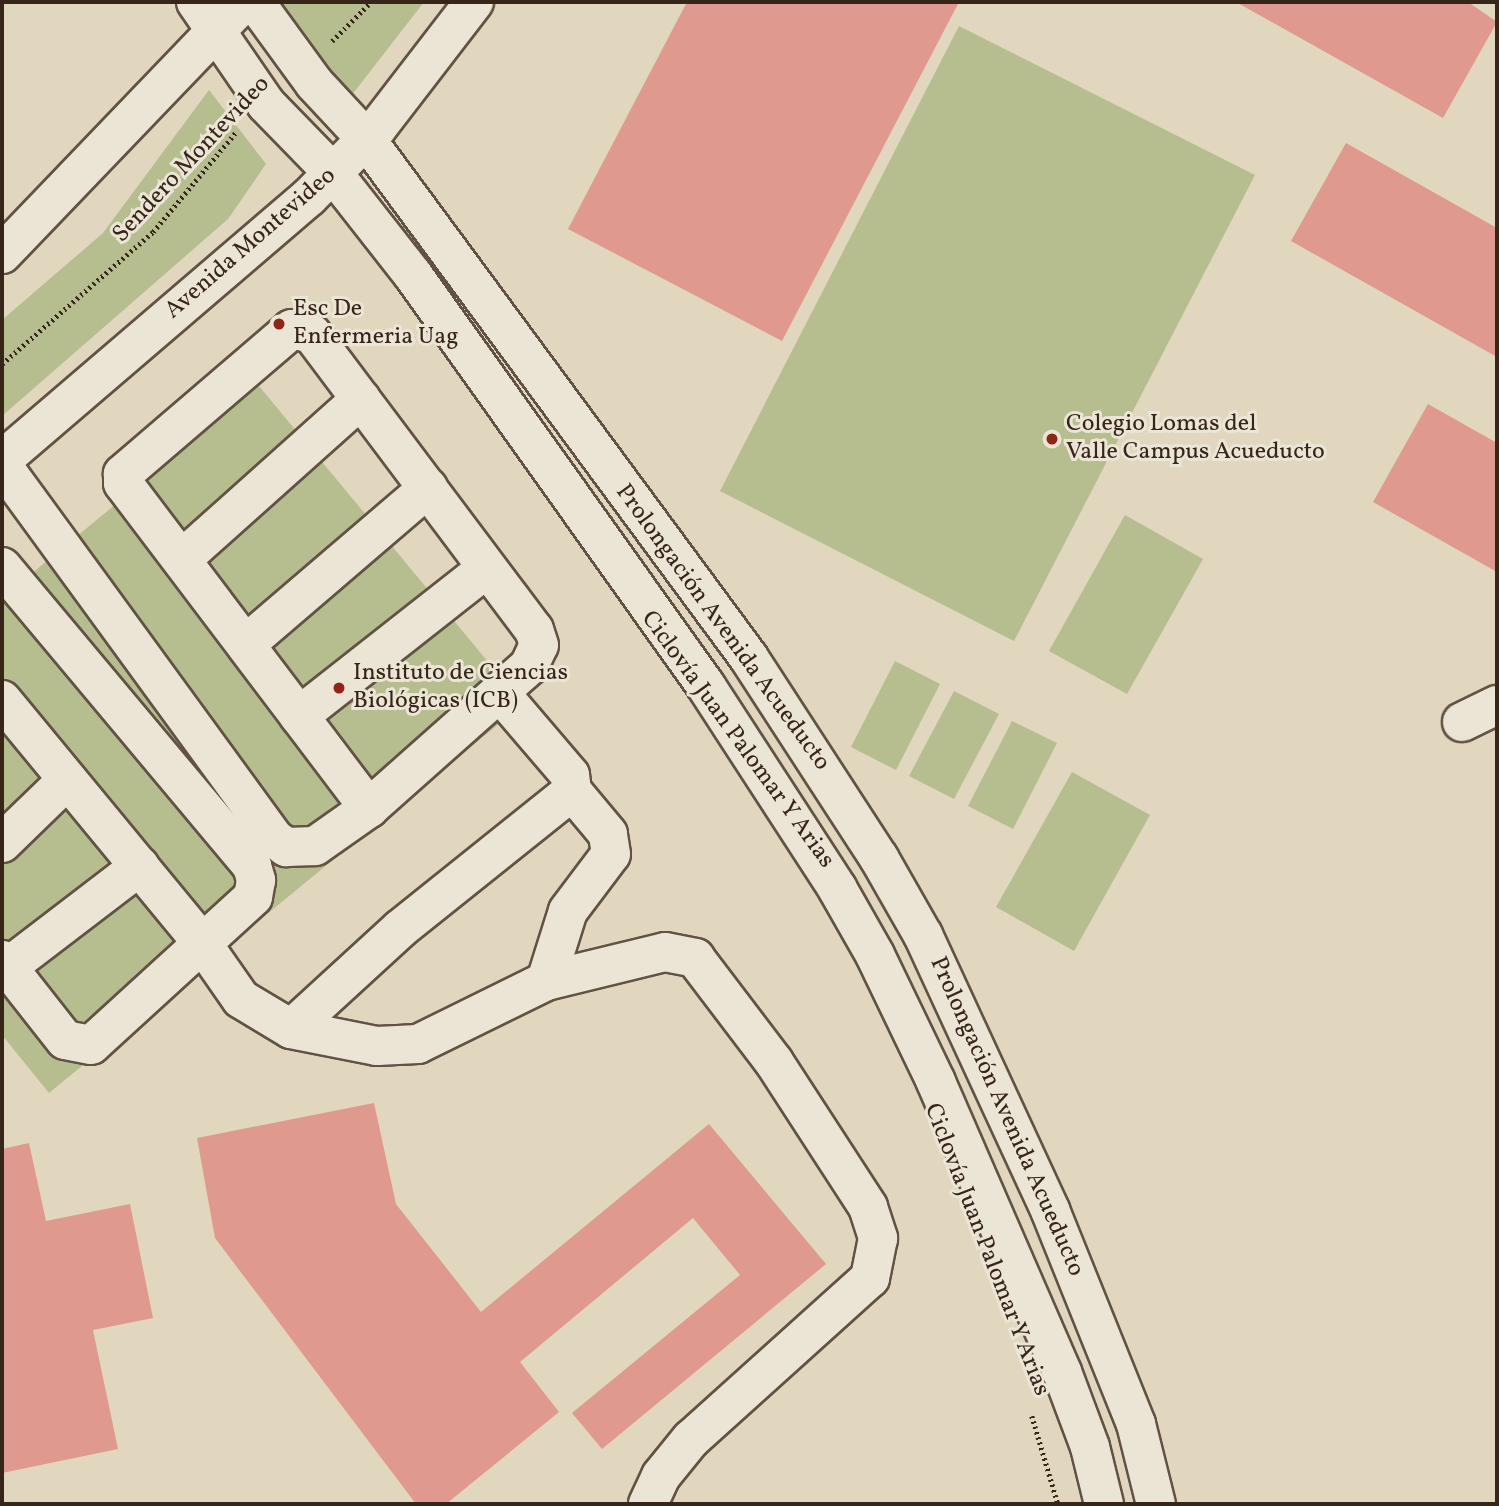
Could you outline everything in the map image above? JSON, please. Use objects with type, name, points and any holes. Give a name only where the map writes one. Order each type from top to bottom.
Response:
[{"type":"street","points":[[2,254],[206,15],[244,2]]},
{"type":"street","name":"Prolongación Avenida Acueducto","points":[[255,2],[303,69],[366,139],[749,657],[836,789],[923,935],[1050,1210],[1109,1349],[1136,1424],[1156,1504]]},
{"type":"street","name":"Avenida Montevideo","points":[[2,462],[333,173],[366,139],[474,2]]},
{"type":"street","name":"Prolongación Avenida Acueducto","points":[[206,15],[266,104],[333,173],[413,275],[706,686],[875,955],[936,1082],[1062,1372],[1090,1447],[1104,1504]]},
{"type":"street","points":[[264,852],[286,847],[315,846],[369,808],[529,666],[538,645],[534,630],[312,334],[292,329],[123,474],[123,483],[369,808]]},
{"type":"street","points":[[182,559],[361,399]]},
{"type":"street","points":[[2,462],[264,852],[253,897],[90,1045],[65,1040],[5,963],[140,866]]},
{"type":"street","points":[[246,644],[428,488]]},
{"type":"street","points":[[2,567],[264,852]]},
{"type":"street","points":[[299,716],[487,568]]},
{"type":"street","points":[[499,692],[569,775],[572,790],[608,834],[611,854],[568,911],[545,981]]},
{"type":"street","points":[[2,701],[202,943],[241,999],[291,1029],[377,1046],[418,1044],[545,981],[665,952],[695,958],[774,1062],[868,1207],[878,1238],[870,1278],[691,1439],[660,1476],[648,1504]]},
{"type":"street","points":[[1462,722],[1497,705]]},
{"type":"street","points":[[2,843],[67,780]]},
{"type":"street","points":[[291,1029],[400,929],[572,790]]},
{"type":"street","points":[[875,955],[923,935]]},
{"type":"path","name":"Sendero Montevideo","points":[[303,69],[371,2]]},
{"type":"path","name":"Sendero Montevideo","points":[[2,364],[153,232],[238,130],[266,104]]},
{"type":"path","points":[[238,130],[248,140]]},
{"type":"path","name":"Ciclovía Juan Palomar Y Arias","points":[[1031,1411],[1058,1504]]},
{"type":"green space","points":[[275,2],[424,2],[344,105]]},
{"type":"green space","points":[[959,26],[1255,175],[1014,641],[720,491]]},
{"type":"green space","points":[[209,90],[266,164],[228,219],[2,416],[2,320],[103,233]]},
{"type":"green space","points":[[259,386],[523,704],[49,1093],[2,1035],[2,598]]},
{"type":"green space","points":[[1125,515],[1203,559],[1127,694],[1049,651]]},
{"type":"green space","points":[[895,661],[940,684],[896,770],[851,747]]},
{"type":"green space","points":[[954,691],[999,714],[954,799],[909,776]]},
{"type":"green space","points":[[1012,721],[1057,743],[1013,829],[968,806]]},
{"type":"green space","points":[[1072,772],[1150,815],[1074,951],[996,907]]},
{"type":"building","points":[[687,2],[959,2],[782,341],[568,229]]},
{"type":"building","points":[[1236,2],[1468,2],[1497,22],[1443,118]]},
{"type":"building","points":[[1346,143],[1497,228],[1497,357],[1291,241]]},
{"type":"building","points":[[1428,404],[1497,443],[1497,572],[1373,502]]},
{"type":"building","points":[[374,1103],[396,1204],[481,1312],[709,1124],[826,1264],[602,1449],[572,1413],[740,1275],[693,1218],[520,1362],[559,1412],[446,1504],[416,1504],[215,1238],[197,1138]]},
{"type":"building","points":[[29,1143],[46,1221],[130,1204],[153,1318],[93,1330],[118,1449],[2,1473],[2,1149]]},
{"type":"place","name":"Esc De Enfermeria Uag","points":[[279,324]]},
{"type":"place","name":"Colegio Lomas del Valle Campus Acueducto","points":[[1052,439]]},
{"type":"place","name":"Instituto de Ciencias Biológicas (ICB)","points":[[339,688]]}]
